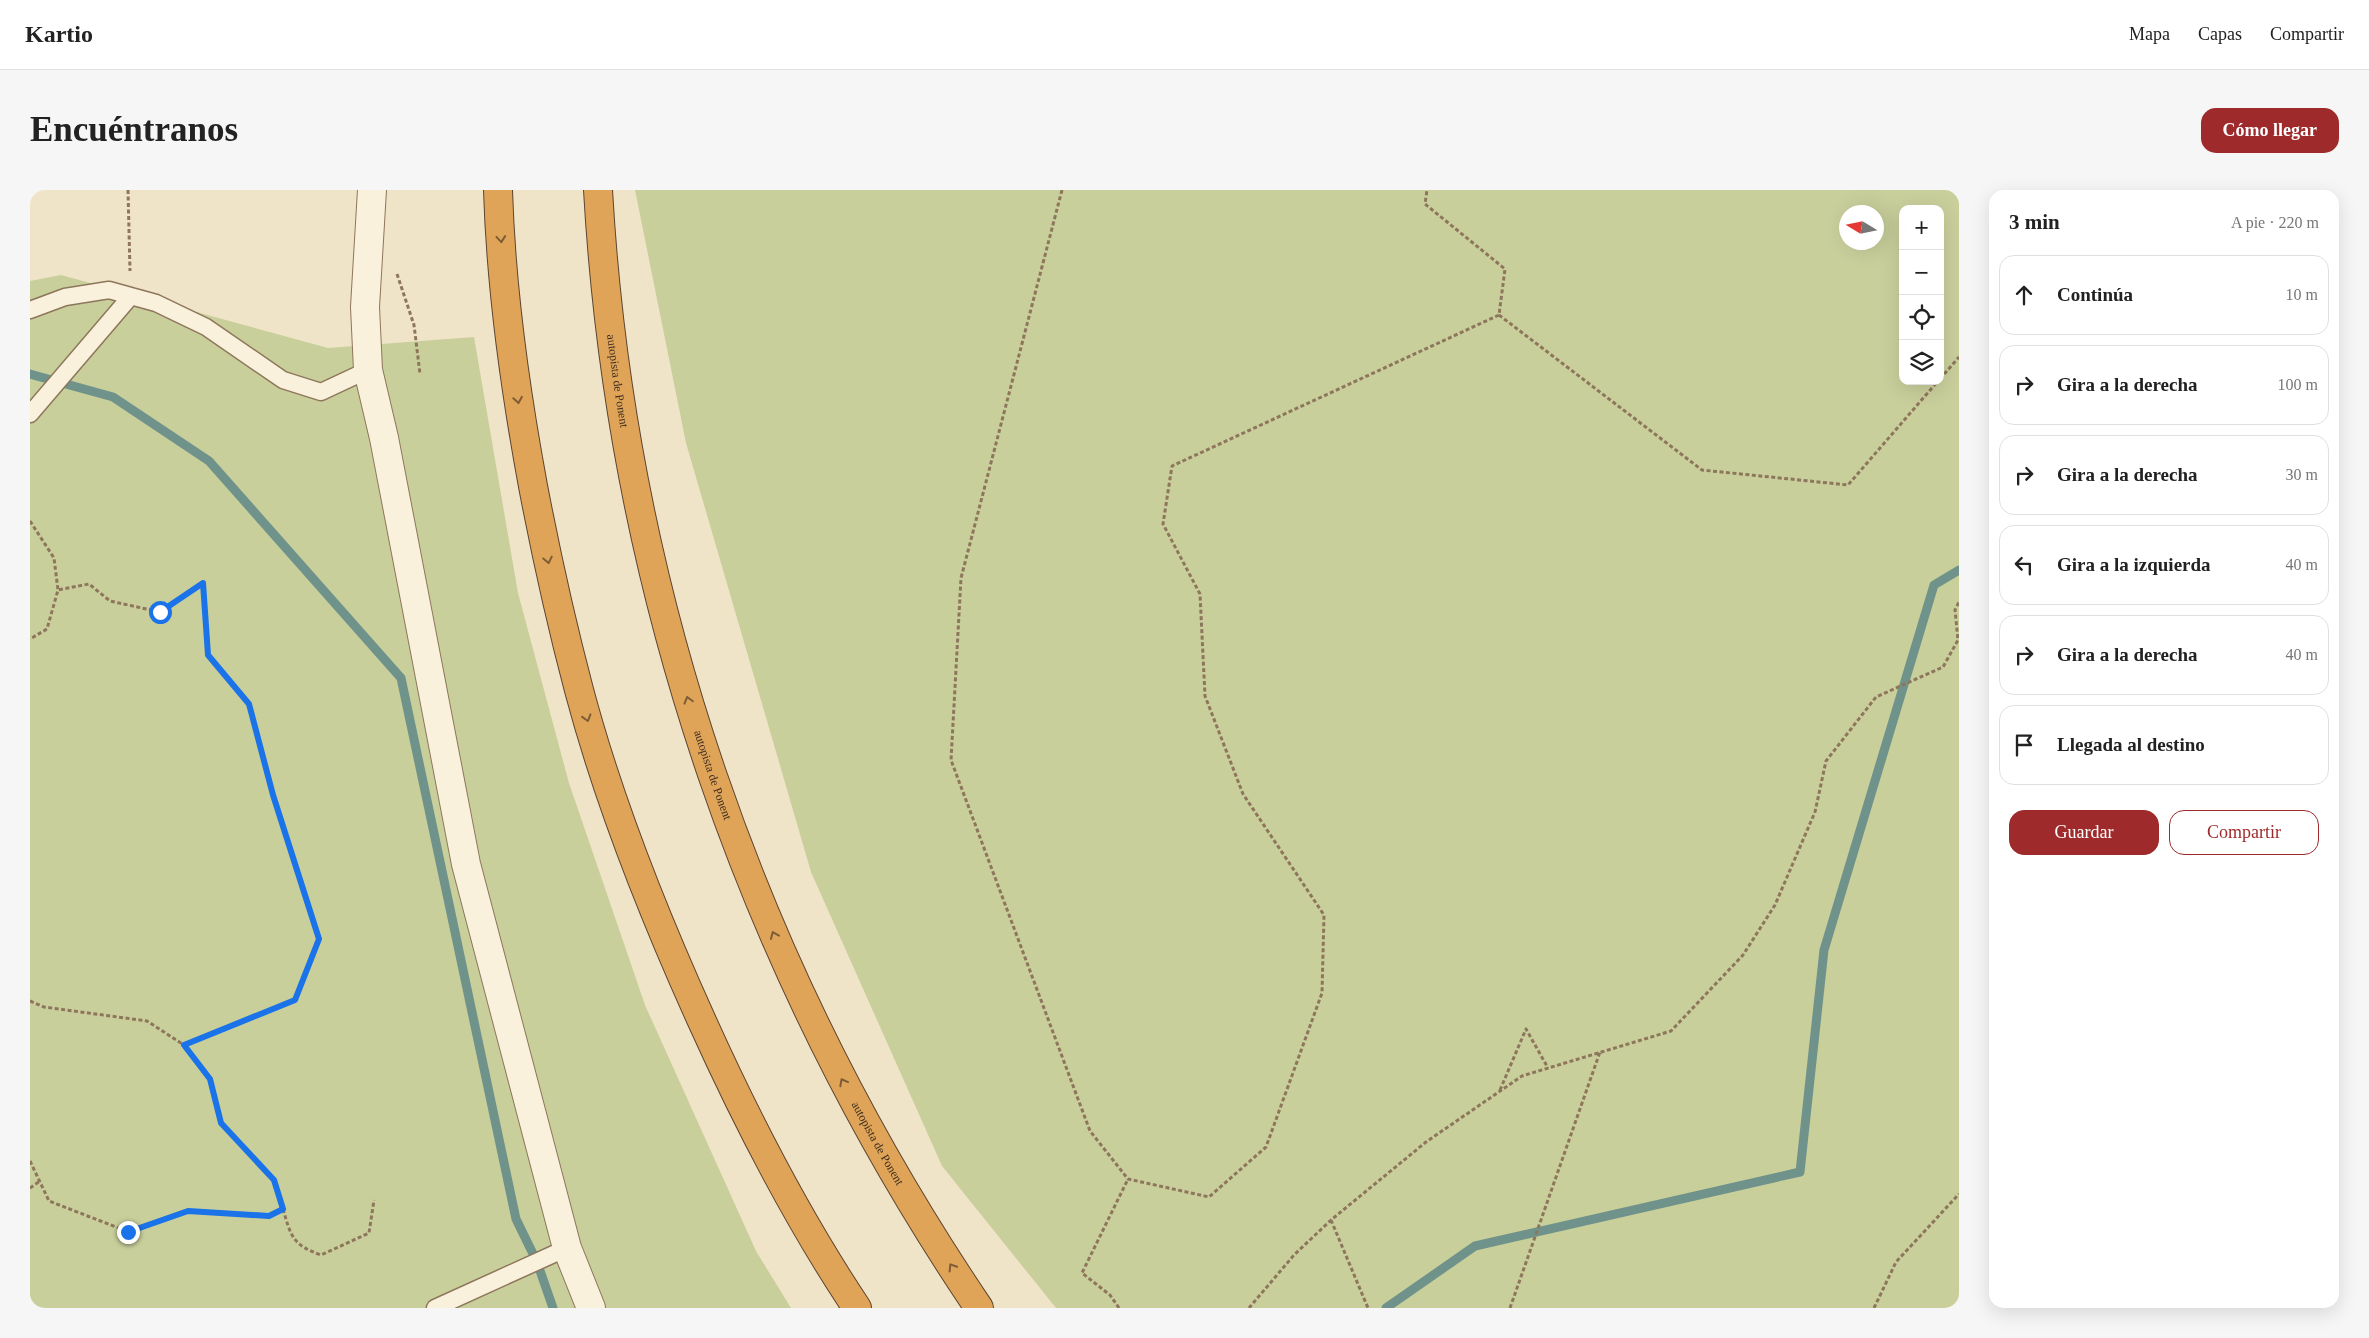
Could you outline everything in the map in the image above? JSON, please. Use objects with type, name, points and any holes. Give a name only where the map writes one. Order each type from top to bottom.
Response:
[{"type":"highway","points":[[498,190],[508,322],[527,452],[559,611],[579,692],[603,769],[660,923],[725,1072],[801,1216],[857,1308]]},
{"type":"highway","name":"autopista de Ponent","points":[[598,190],[607,313],[618,398],[633,482],[652,567],[698,734],[757,896],[829,1055],[870,1133],[913,1206],[979,1308]]},
{"type":"street","points":[[372,190],[365,306],[368,370],[384,438],[466,864],[567,1248],[591,1308]]},
{"type":"lane","points":[[30,310],[64,297],[109,290],[156,303],[206,327],[283,380],[321,392],[368,370]]},
{"type":"lane","points":[[30,414],[131,296]]},
{"type":"lane","points":[[435,1308],[567,1248]]},
{"type":"path","points":[[128,190],[131,296]]},
{"type":"path","points":[[1062,190],[961,578],[951,760],[1090,1131],[1128,1179],[1209,1197],[1266,1147],[1322,993],[1324,915],[1243,794],[1205,696],[1200,594],[1163,524],[1172,466],[1499,315]]},
{"type":"path","points":[[1427,190],[1426,204],[1505,269],[1499,315]]},
{"type":"path","points":[[368,236],[399,276],[414,325],[420,374]]},
{"type":"path","points":[[1499,315],[1702,470],[1848,485],[1935,385]]},
{"type":"path","points":[[1944,374],[1959,357]]},
{"type":"path","points":[[30,522],[54,558],[58,590],[46,629],[30,639]]},
{"type":"path","points":[[58,590],[89,584],[110,601],[160,612],[203,583],[208,655],[249,704],[273,795],[319,939],[295,1000],[184,1045]]},
{"type":"path","points":[[1249,1308],[1294,1255],[1330,1220],[1426,1142],[1499,1091],[1522,1076],[1671,1031],[1743,955],[1775,905],[1815,812],[1826,762],[1876,697],[1943,667],[1958,640],[1955,610],[1959,602]]},
{"type":"path","points":[[30,1000],[44,1007],[147,1021],[184,1045],[210,1079],[221,1123],[274,1180],[289,1228],[301,1247],[321,1255],[369,1233],[374,1200]]},
{"type":"path","points":[[1499,1091],[1526,1029],[1548,1068]]},
{"type":"path","points":[[1510,1308],[1600,1052]]},
{"type":"path","points":[[30,1160],[49,1201],[128,1232],[188,1211],[269,1216],[283,1209]]},
{"type":"path","points":[[1119,1308],[1110,1295],[1082,1273],[1128,1179]]},
{"type":"path","points":[[30,1188],[40,1181]]},
{"type":"path","points":[[1874,1308],[1896,1262],[1959,1194]]},
{"type":"path","points":[[1330,1220],[1368,1308]]},
{"type":"green space","points":[[635,190],[1959,190],[1959,1308],[1056,1308],[942,1166],[811,872],[686,443]]},
{"type":"green space","points":[[61,275],[328,348],[474,337],[518,593],[569,783],[645,1005],[756,1251],[791,1308],[30,1308],[30,281]]},
{"type":"waterway","points":[[30,374],[113,397],[209,461],[401,678],[516,1219],[537,1262],[553,1308]]},
{"type":"waterway","points":[[1386,1308],[1475,1246],[1800,1172],[1824,950],[1934,585],[1959,570]]},
{"type":"route","points":[[128,1232],[188,1211],[269,1216],[283,1209],[274,1180],[221,1123],[210,1079],[184,1045],[295,1000],[319,939],[273,795],[249,704],[208,655],[203,583],[160,612]]}]
